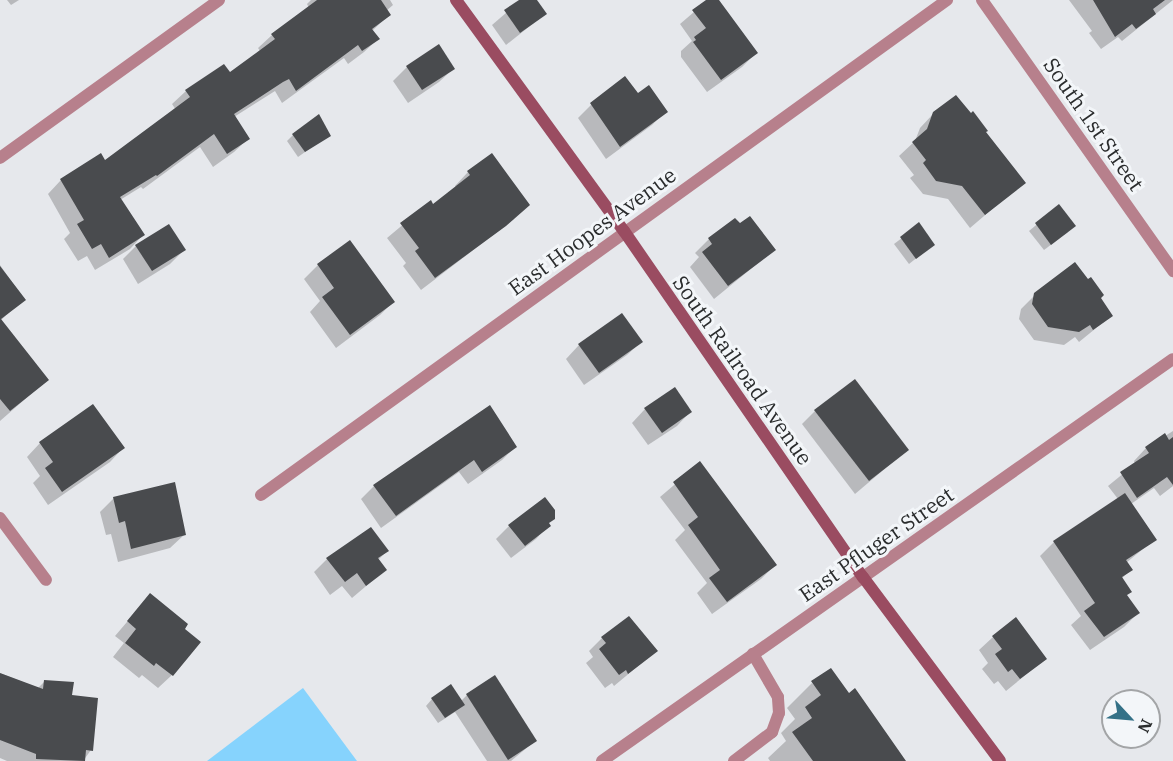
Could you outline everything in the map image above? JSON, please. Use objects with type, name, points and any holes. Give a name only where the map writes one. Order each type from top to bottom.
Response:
[{"type":"street","points":[[0,158],[219,0]]},
{"type":"street","name":"South Railroad Avenue","points":[[456,0],[624,231],[863,577],[1000,761]]},
{"type":"street","name":"East Hoopes Avenue","points":[[261,495],[946,0]]},
{"type":"street","name":"South 1st Street","points":[[982,0],[1173,271]]},
{"type":"street","name":"East Pfluger Street","points":[[602,761],[1173,359]]},
{"type":"street","points":[[0,518],[46,580]]},
{"type":"street","points":[[734,761],[772,732],[779,713],[778,697],[753,654]]},
{"type":"water","points":[[303,688],[357,761],[207,761]]},
{"type":"building","points":[[317,0],[381,0],[391,15],[372,29],[380,39],[362,51],[358,45],[296,91],[289,79],[234,114],[250,139],[227,154],[214,134],[157,176],[120,197],[145,235],[109,258],[101,244],[92,249],[77,224],[84,220],[60,179],[101,153],[105,160],[190,97],[185,90],[224,64],[230,72],[275,39],[271,34]]},
{"type":"building","points":[[519,0],[537,0],[547,14],[520,33],[504,10]]},
{"type":"building","points":[[706,0],[719,0],[758,53],[721,80],[693,42],[696,40],[694,37],[706,28],[692,10]]},
{"type":"building","points":[[1093,0],[1165,0],[1153,9],[1156,14],[1136,29],[1132,24],[1115,37]]},
{"type":"building","points":[[439,44],[455,69],[422,90],[406,66]]},
{"type":"building","points":[[625,76],[638,93],[649,85],[668,112],[620,147],[590,103]]},
{"type":"building","points":[[956,95],[971,113],[973,111],[988,131],[986,132],[1026,183],[985,215],[962,186],[936,181],[923,163],[926,160],[912,142],[927,129],[933,112]]},
{"type":"building","points":[[319,114],[331,136],[305,152],[292,134]]},
{"type":"building","points":[[492,153],[530,205],[506,226],[435,278],[415,251],[419,248],[400,223],[431,200],[433,204],[470,175],[467,171]]},
{"type":"building","points":[[1059,204],[1076,226],[1051,245],[1035,223]]},
{"type":"building","points":[[750,216],[776,250],[728,286],[702,252],[712,244],[708,238],[735,218],[740,223]]},
{"type":"building","points":[[919,222],[935,245],[916,259],[900,237]]},
{"type":"building","points":[[169,224],[186,250],[152,271],[135,245]]},
{"type":"building","points":[[350,240],[395,302],[350,335],[322,297],[334,288],[317,264]]},
{"type":"building","points":[[1075,262],[1088,279],[1091,277],[1104,295],[1101,298],[1113,316],[1093,330],[1090,325],[1079,332],[1048,327],[1032,304],[1034,293]]},
{"type":"building","points":[[0,266],[26,300],[1,319],[49,380],[10,411],[0,399]]},
{"type":"building","points":[[622,313],[643,342],[599,373],[578,344]]},
{"type":"building","points":[[855,379],[909,450],[869,481],[814,410]]},
{"type":"building","points":[[675,387],[692,412],[662,433],[644,408]]},
{"type":"building","points":[[93,404],[125,448],[62,492],[45,468],[53,462],[39,442]]},
{"type":"building","points":[[490,405],[517,447],[482,472],[474,460],[396,516],[373,485]]},
{"type":"building","points":[[1165,433],[1169,440],[1173,437],[1173,485],[1167,477],[1137,498],[1120,472],[1149,453],[1145,447]]},
{"type":"building","points":[[700,461],[777,565],[727,602],[709,578],[720,570],[688,525],[698,517],[673,482]]},
{"type":"building","points":[[175,482],[186,535],[131,549],[125,521],[119,523],[113,497]]},
{"type":"building","points":[[1125,493],[1157,540],[1126,560],[1133,570],[1122,577],[1132,592],[1127,595],[1140,613],[1104,637],[1084,611],[1095,603],[1053,541]]},
{"type":"building","points":[[545,497],[555,510],[555,519],[549,523],[551,526],[525,546],[508,525]]},
{"type":"building","points":[[371,527],[389,551],[378,558],[387,570],[366,586],[357,573],[345,582],[326,558]]},
{"type":"building","points":[[150,593],[188,624],[185,629],[201,642],[173,676],[156,663],[154,666],[125,643],[136,629],[127,621]]},
{"type":"building","points":[[629,616],[658,651],[628,674],[626,670],[619,675],[599,649],[606,643],[601,637]]},
{"type":"building","points":[[1016,617],[1047,659],[1020,679],[1012,669],[1008,672],[995,654],[1002,649],[992,636]]},
{"type":"building","points":[[831,668],[849,693],[855,688],[906,761],[813,761],[792,732],[812,718],[805,707],[821,695],[811,681]]},
{"type":"building","points":[[0,673],[43,689],[44,680],[74,682],[72,695],[98,698],[93,751],[86,750],[85,761],[36,759],[36,754],[0,740]]},
{"type":"building","points":[[495,675],[537,741],[508,760],[466,694]]},
{"type":"building","points":[[451,684],[465,705],[445,718],[431,698]]}]
